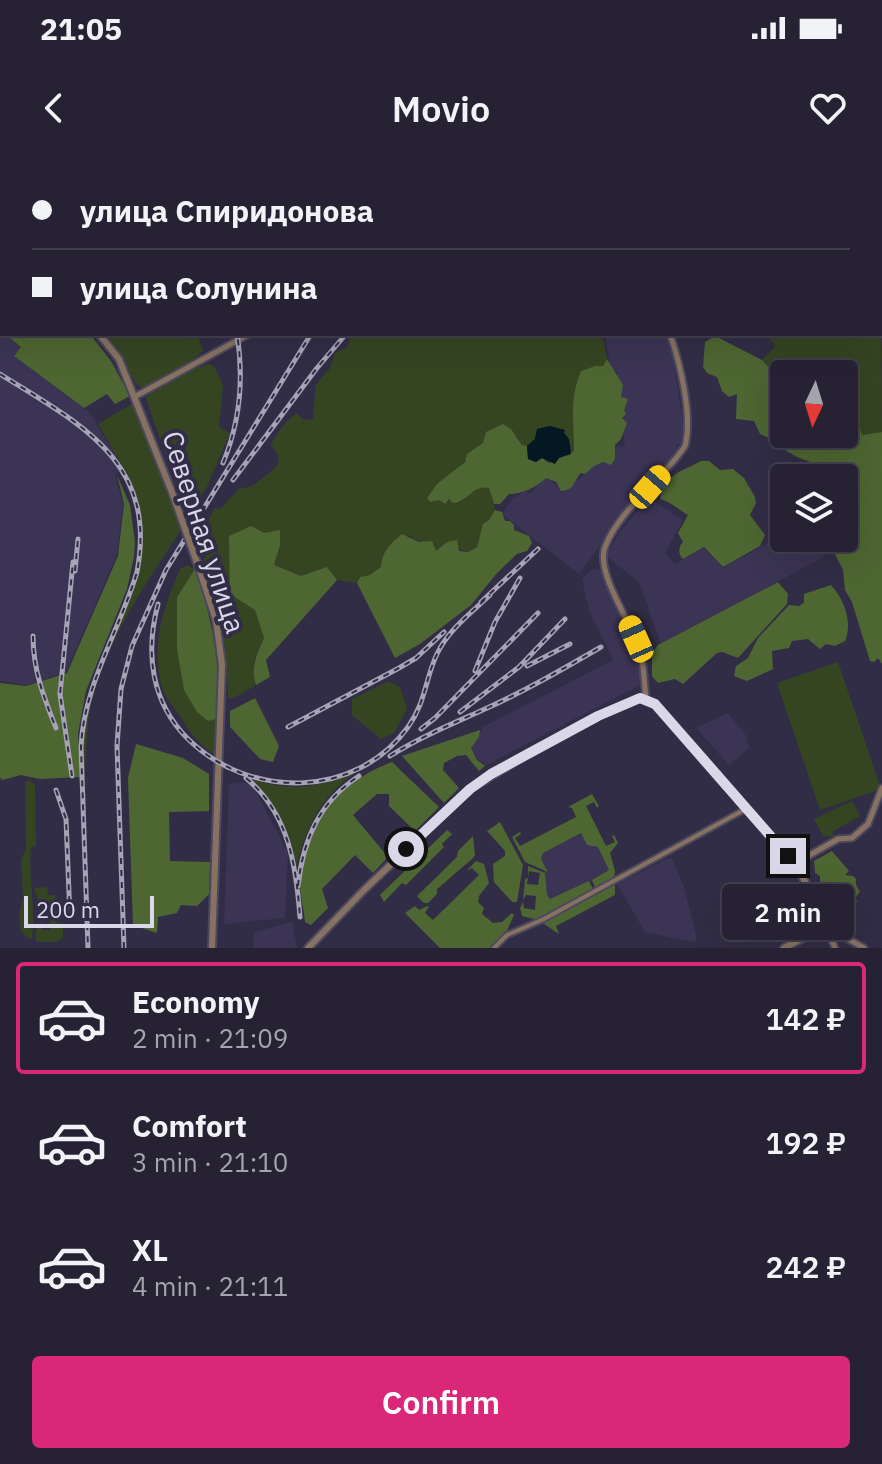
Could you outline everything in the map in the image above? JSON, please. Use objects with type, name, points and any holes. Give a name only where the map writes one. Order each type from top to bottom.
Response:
[{"type":"street","name":"Северная улица","points":[[101,336],[119,359],[136,396],[216,620],[222,665],[212,948]]},
{"type":"street","points":[[136,396],[245,336]]},
{"type":"street","points":[[646,698],[638,646],[607,576],[603,554],[625,517],[685,446],[683,391],[670,336]]},
{"type":"street","points":[[308,948],[393,861],[478,783],[598,716],[633,700],[646,698],[655,704],[794,864],[825,917],[835,948]]},
{"type":"street","points":[[794,864],[838,839],[852,838],[868,824],[882,788]]},
{"type":"street","points":[[494,948],[507,935],[544,919],[742,811]]},
{"type":"street","points":[[784,948],[827,927]]},
{"type":"street","points":[[827,927],[864,948]]},
{"type":"shaded area","points":[[0,336],[7,336],[21,347],[14,356],[90,413],[124,470],[115,474],[123,504],[117,555],[66,672],[26,685],[0,681]]},
{"type":"shaded area","points":[[605,336],[667,336],[672,351],[684,444],[677,445],[678,453],[636,499],[579,574],[502,514],[512,500],[525,490],[531,494],[544,476],[565,492],[612,448],[625,446],[617,372],[611,373]]},
{"type":"shaded area","points":[[649,498],[683,520],[665,553],[675,564],[704,548],[723,568],[770,542],[770,552],[823,552],[824,557],[661,644],[639,582],[606,556],[620,532]]},
{"type":"shaded area","points":[[592,569],[602,571],[639,656],[642,684],[486,765],[478,760],[471,748],[483,727],[613,660],[589,610],[582,579]]},
{"type":"shaded area","points":[[728,713],[748,738],[745,741],[750,747],[729,765],[696,728]]},
{"type":"shaded area","points":[[244,782],[253,786],[288,853],[285,918],[224,924],[229,784]]},
{"type":"shaded area","points":[[585,819],[614,871],[549,901],[544,896],[544,869],[529,862]]},
{"type":"shaded area","points":[[671,857],[684,887],[697,939],[694,942],[645,932],[617,884]]},
{"type":"shaded area","points":[[292,922],[297,948],[253,948],[254,932]]},
{"type":"green space","points":[[7,336],[92,336],[111,361],[130,396],[115,404],[107,394],[84,408],[14,356],[21,347]]},
{"type":"green space","points":[[107,336],[179,336],[186,339],[198,336],[203,351],[184,368],[144,389],[137,385]]},
{"type":"green space","points":[[351,336],[598,336],[603,338],[607,359],[603,366],[581,371],[577,381],[574,451],[571,454],[571,446],[537,428],[535,439],[527,446],[522,445],[517,436],[486,433],[483,443],[427,498],[460,502],[476,487],[489,487],[495,510],[477,547],[468,552],[457,548],[436,551],[408,535],[389,546],[383,555],[381,567],[370,575],[360,577],[357,583],[337,580],[327,568],[301,576],[274,565],[280,545],[231,571],[230,594],[255,609],[264,638],[254,667],[256,685],[232,699],[228,697],[225,646],[204,560],[208,548],[196,540],[203,535],[201,533],[215,508],[220,509],[239,489],[252,486],[277,466],[279,457],[271,445],[296,413],[304,420],[313,419],[315,386],[330,368],[335,353],[347,347]]},
{"type":"green space","points":[[715,336],[762,360],[770,368],[770,438],[760,434],[754,421],[736,419],[737,394],[729,397],[722,391],[717,377],[707,373],[703,367],[705,342]]},
{"type":"green space","points":[[768,336],[881,336],[882,432],[861,435],[858,423],[858,360],[770,360],[770,368],[762,360],[776,346]]},
{"type":"green space","points":[[607,359],[623,385],[621,397],[628,399],[624,410],[626,414],[622,418],[627,423],[615,445],[615,459],[611,465],[603,462],[594,466],[585,474],[581,473],[572,487],[561,491],[556,482],[546,478],[529,489],[509,494],[500,504],[494,504],[489,488],[483,487],[458,502],[453,503],[449,499],[445,504],[439,500],[430,502],[427,498],[437,484],[465,462],[467,454],[483,443],[486,432],[503,424],[511,429],[522,445],[527,446],[528,459],[536,462],[542,458],[549,463],[574,451],[573,410],[577,381],[581,371],[603,366]]},
{"type":"green space","points":[[209,364],[215,367],[223,385],[219,427],[230,433],[207,487],[187,519],[146,398],[166,382]]},
{"type":"green space","points":[[132,404],[170,494],[181,530],[129,612],[99,677],[90,710],[83,779],[83,732],[87,705],[93,683],[130,598],[141,553],[136,501],[120,462],[98,424]]},
{"type":"green space","points":[[858,423],[862,435],[882,432],[882,664],[878,658],[870,661],[835,552],[858,552],[858,464],[813,464],[782,448],[858,448]]},
{"type":"green space","points":[[701,461],[709,461],[720,470],[733,469],[744,478],[756,503],[750,515],[765,535],[760,546],[723,567],[704,547],[683,559],[679,550],[683,542],[678,533],[688,515],[660,499],[670,479]]},
{"type":"green space","points":[[117,475],[130,505],[134,557],[127,589],[86,691],[78,734],[80,777],[40,779],[21,775],[2,780],[0,683],[26,686],[67,673],[118,556],[124,504]]},
{"type":"green space","points":[[495,510],[502,512],[505,521],[514,525],[514,530],[529,536],[532,543],[527,551],[517,554],[497,573],[471,605],[420,644],[395,658],[357,583],[360,577],[370,575],[381,567],[385,552],[402,534],[419,542],[432,541],[436,551],[447,542],[457,540],[459,551],[468,552],[477,547],[483,524]]},
{"type":"green space","points":[[251,526],[264,533],[280,530],[280,545],[274,565],[301,576],[327,567],[337,580],[266,660],[270,677],[256,685],[254,666],[264,638],[255,610],[230,594],[229,536]]},
{"type":"green space","points":[[187,565],[195,569],[177,597],[219,718],[218,757],[196,739],[169,701],[162,688],[158,668],[158,639],[164,611],[180,569]]},
{"type":"green space","points":[[195,569],[211,625],[218,678],[219,718],[208,721],[197,712],[184,690],[177,649],[177,597]]},
{"type":"green space","points":[[778,582],[788,594],[787,604],[738,658],[717,653],[683,684],[675,679],[658,683],[652,676],[652,653],[658,645]]},
{"type":"green space","points":[[831,585],[846,612],[848,627],[845,641],[835,646],[826,644],[820,649],[808,639],[792,641],[789,648],[772,651],[773,669],[747,681],[734,676],[736,666],[748,658],[758,638],[789,605],[799,606],[804,603],[804,594]]},
{"type":"green space","points":[[838,662],[881,789],[820,810],[777,683]]},
{"type":"green space","points":[[389,681],[400,687],[407,709],[394,733],[381,739],[352,715],[352,699]]},
{"type":"green space","points":[[255,698],[279,746],[273,762],[260,759],[230,727],[230,711]]},
{"type":"green space","points":[[480,730],[471,748],[477,760],[485,766],[479,771],[466,755],[444,763],[443,770],[459,788],[444,803],[402,756]]},
{"type":"green space","points":[[136,744],[183,758],[209,774],[209,811],[169,812],[170,861],[210,862],[209,894],[197,906],[181,905],[177,913],[158,917],[157,933],[133,925],[128,778]]},
{"type":"green space","points":[[392,762],[439,807],[415,831],[389,806],[389,794],[377,794],[353,815],[388,857],[373,873],[355,855],[322,889],[328,908],[311,925],[305,922],[300,889],[302,863],[315,825],[340,794],[373,770]]},
{"type":"green space","points":[[353,774],[323,804],[309,828],[296,869],[280,818],[266,797],[246,777],[273,785],[300,786]]},
{"type":"green space","points":[[25,782],[35,784],[36,846],[31,847],[33,926],[32,938],[29,939],[21,931],[19,915],[23,898],[21,860],[26,849]]},
{"type":"green space","points":[[592,794],[599,806],[597,808],[594,802],[586,806],[606,846],[615,842],[614,835],[618,843],[610,853],[614,879],[596,890],[592,880],[609,870],[598,847],[587,845],[581,833],[543,853],[541,859],[548,872],[525,862],[512,837],[520,832],[515,838],[520,846],[576,817],[572,808],[568,807]]},
{"type":"green space","points":[[852,801],[860,816],[832,832],[834,837],[823,836],[814,819]]},
{"type":"green space","points":[[500,822],[523,865],[517,902],[512,902],[494,882],[493,864],[505,856],[505,851],[487,831]]},
{"type":"green space","points":[[447,830],[452,834],[442,844],[444,847],[384,902],[380,895]]},
{"type":"green space","points":[[473,836],[475,855],[437,889],[437,894],[428,903],[424,903],[417,896],[457,857],[458,851]]},
{"type":"green space","points":[[832,851],[849,871],[845,875],[856,879],[860,892],[855,897],[857,902],[843,906],[829,897],[831,891],[815,873],[814,861]]},
{"type":"green space","points":[[476,861],[484,864],[489,883],[479,896],[478,902],[484,908],[482,914],[493,923],[502,922],[512,913],[514,915],[505,935],[491,948],[440,948],[405,913],[415,906],[419,910],[427,906],[425,913],[433,920],[479,875],[472,868],[466,871]]},
{"type":"green space","points":[[528,866],[545,873],[550,899],[589,881],[594,891],[538,920],[522,916],[520,908],[523,902],[524,908],[535,910],[536,896],[526,895],[523,900],[525,879],[528,878],[527,884],[538,885],[540,873],[529,871],[528,877]]},
{"type":"green space","points":[[615,884],[615,895],[556,926],[559,934],[541,922]]},
{"type":"green space","points":[[47,887],[48,895],[55,895],[57,923],[63,923],[63,937],[57,942],[36,940],[36,930],[42,921],[42,930],[50,930],[50,921],[44,916],[34,888]]},
{"type":"water","points":[[550,426],[565,430],[571,454],[559,458],[555,464],[542,458],[536,462],[528,459],[527,446],[535,439],[537,429]]},
{"type":"railway","points":[[223,463],[239,400],[237,336]]},
{"type":"railway","points":[[124,948],[117,746],[121,689],[132,646],[166,570],[310,336]]},
{"type":"railway","points":[[233,480],[344,336]]},
{"type":"railway","points":[[0,374],[84,429],[106,450],[124,474],[136,501],[140,534],[137,572],[95,680],[81,747],[88,948]]},
{"type":"railway","points":[[75,571],[78,539]]},
{"type":"railway","points":[[481,602],[538,549]]},
{"type":"railway","points":[[72,776],[60,694],[73,562]]},
{"type":"railway","points":[[475,671],[495,622],[520,578]]},
{"type":"railway","points":[[158,604],[152,641],[154,676],[166,709],[176,725],[213,759],[241,773],[271,781],[302,783],[332,779],[360,768],[386,751],[414,718],[433,663],[447,637],[490,595]]},
{"type":"railway","points":[[421,729],[538,613]]},
{"type":"railway","points":[[460,712],[519,667],[565,619]]},
{"type":"railway","points":[[288,727],[416,658],[444,632]]},
{"type":"railway","points":[[33,636],[37,672],[56,728]]},
{"type":"railway","points":[[527,666],[570,644]]},
{"type":"railway","points":[[390,756],[500,702],[601,647]]},
{"type":"railway","points":[[298,886],[304,853],[315,824],[333,798],[359,776]]},
{"type":"railway","points":[[246,778],[272,808],[288,842],[300,917]]},
{"type":"railway","points":[[56,790],[66,819],[70,918]]},
{"type":"route","points":[[406,849],[470,789],[491,774],[598,716],[633,700],[646,698],[655,704],[788,856]]}]
